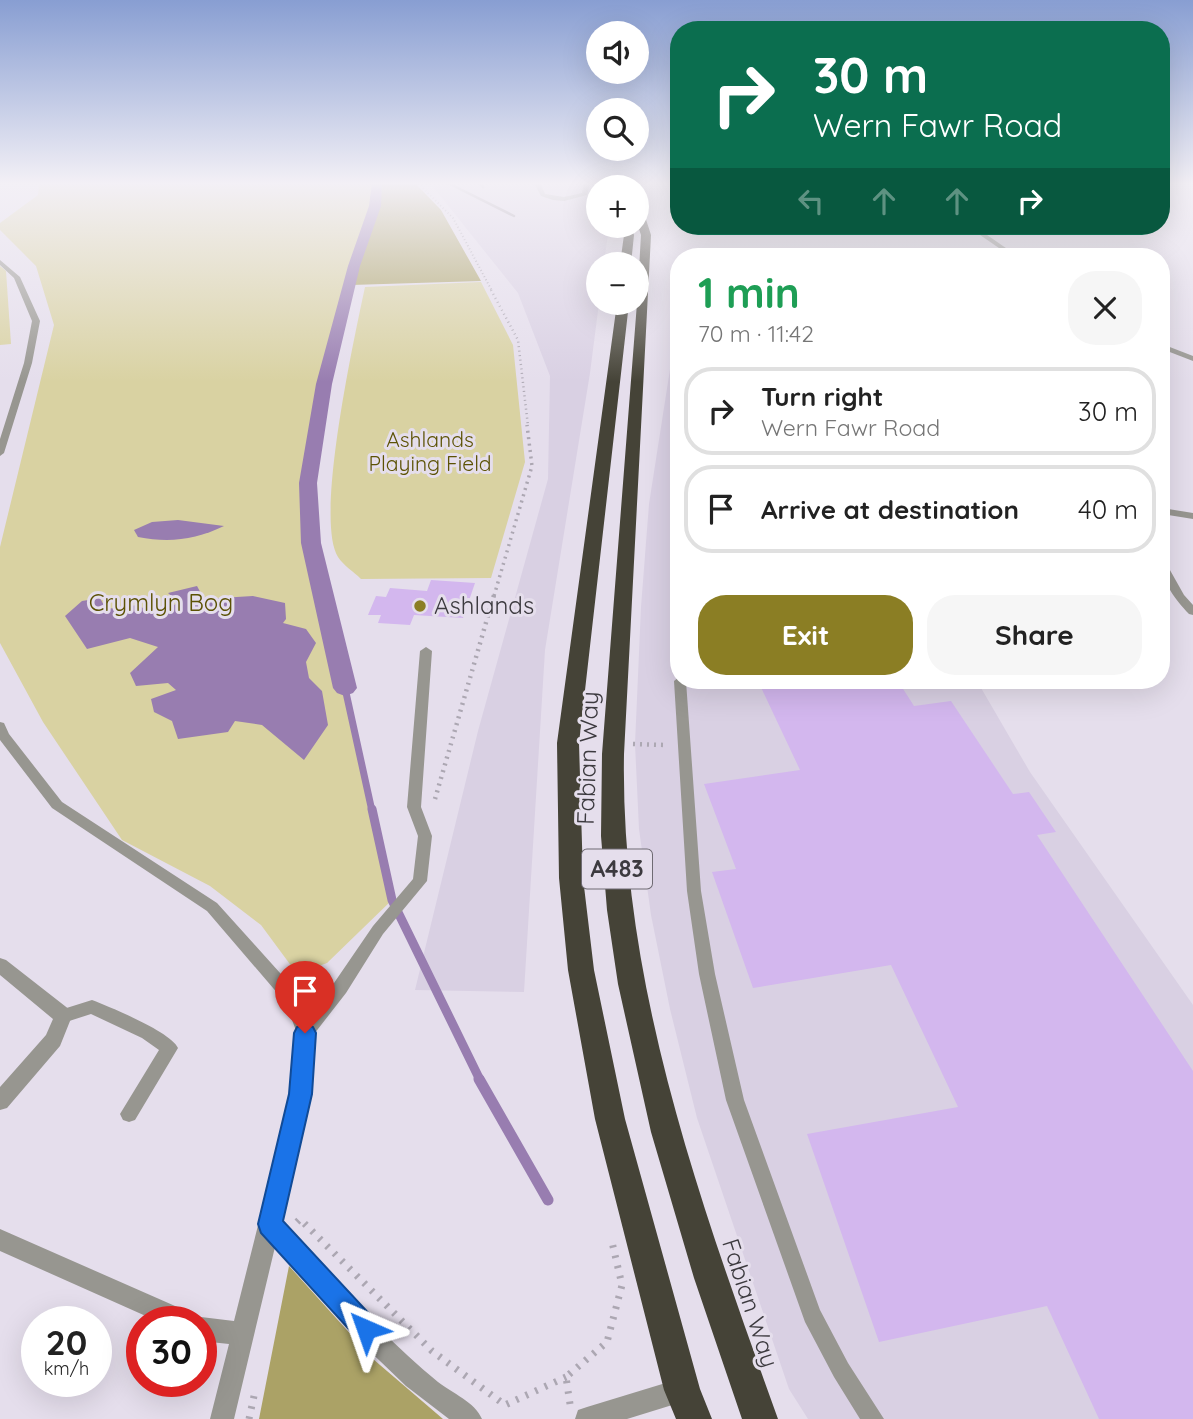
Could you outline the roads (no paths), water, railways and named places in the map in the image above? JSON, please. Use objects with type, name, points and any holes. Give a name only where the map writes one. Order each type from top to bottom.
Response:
[{"type":"highway","name":"Fabian Way","points":[[631,315],[568,743],[571,878],[581,970],[610,1119],[682,1391],[694,1419]]},
{"type":"highway","name":"Fabian Way","points":[[632,315],[613,751],[613,835],[627,954],[657,1097],[711,1281],[760,1419]]},
{"type":"street","points":[[0,965],[63,1016],[53,1040],[0,1101]]},
{"type":"street","points":[[222,1419],[300,1094],[305,1033]]},
{"type":"street","points":[[270,1224],[382,1347],[445,1404],[470,1419]]},
{"type":"street","points":[[0,1240],[149,1306]]},
{"type":"street","points":[[217,1331],[243,1334]]},
{"type":"street","points":[[587,1419],[682,1391]]},
{"type":"lane","points":[[0,262],[17,277],[36,321],[28,363],[0,453]]},
{"type":"lane","points":[[1170,349],[1193,359]]},
{"type":"lane","points":[[1170,512],[1193,516]]},
{"type":"lane","points":[[1170,580],[1179,596],[1193,612]]},
{"type":"lane","points":[[305,1033],[340,988],[378,930],[420,881],[425,836],[414,807],[426,651]]},
{"type":"lane","points":[[681,689],[694,891],[707,974],[736,1100],[812,1315],[841,1370],[873,1419]]},
{"type":"lane","points":[[0,726],[57,805],[212,907],[292,998],[305,1033]]},
{"type":"lane","points":[[63,1016],[92,1007],[148,1033],[170,1048],[129,1114]]},
{"type":"waterway","points":[[345,688],[311,543],[308,483],[324,384],[360,249]]},
{"type":"waterway","points":[[345,688],[372,811]]},
{"type":"waterway","points":[[372,809],[392,900],[480,1080]]},
{"type":"waterway","points":[[479,1079],[548,1200]]},
{"type":"place","name":"Ashlands","points":[[420,606]]},
{"type":"park label","name":"Ashlands Playing Field","points":[[430,452]]},
{"type":"park label","name":"Crymlyn Bog","points":[[161,603]]}]
